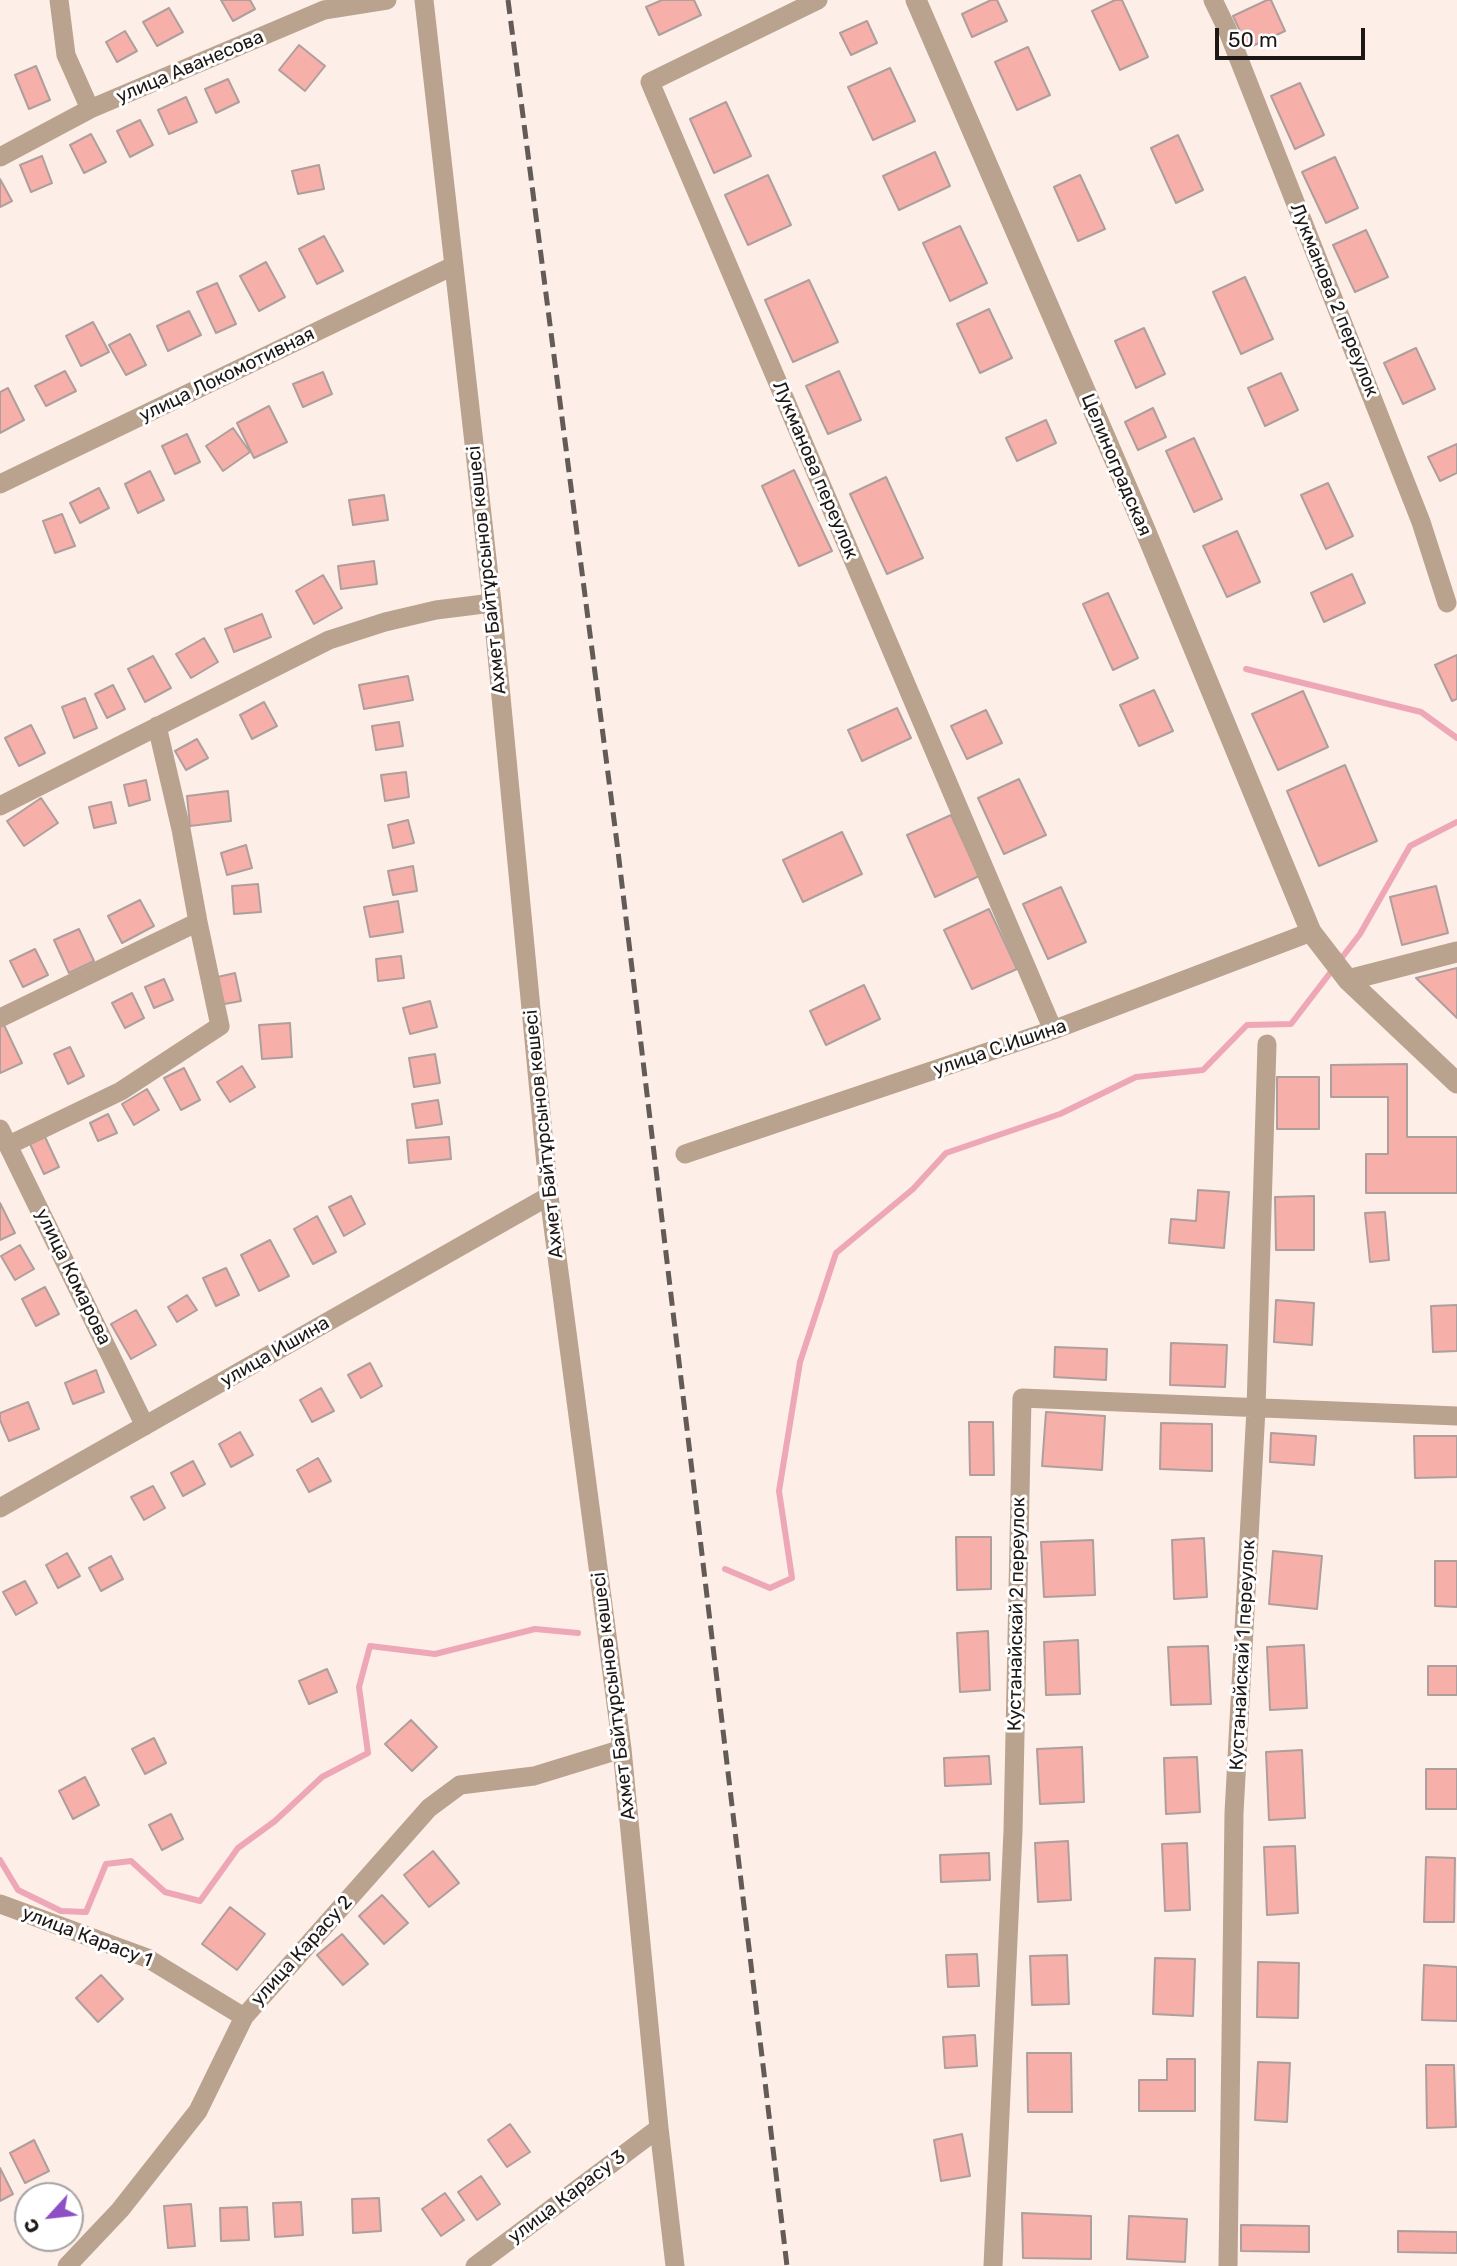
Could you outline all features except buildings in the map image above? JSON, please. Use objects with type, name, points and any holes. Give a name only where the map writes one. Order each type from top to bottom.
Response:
[{"type":"street","points":[[59,0],[66,55],[90,110]]},
{"type":"street","name":"улица Аванесова","points":[[0,157],[90,110],[324,10],[387,0]]},
{"type":"street","name":"Ахмет Байтұрсынов көшесі","points":[[424,0],[492,603],[549,1196],[622,1749],[675,2266]]},
{"type":"street","name":"Лукманова переулок","points":[[818,0],[650,82],[1053,1030]]},
{"type":"street","name":"Целиноградская","points":[[916,0],[1143,525],[1311,932],[1348,979]]},
{"type":"street","name":"Лукманова 2 переулок","points":[[1213,0],[1232,42],[1421,522],[1447,603]]},
{"type":"street","name":"улица Локомотивная","points":[[0,484],[453,266]]},
{"type":"street","points":[[0,806],[329,640],[423,613],[492,603]]},
{"type":"street","points":[[4,1137],[121,1091],[220,1026],[181,829],[157,726]]},
{"type":"street","points":[[0,1018],[198,922]]},
{"type":"street","name":"улица С.Ишина","points":[[685,1154],[1053,1030],[1311,932]]},
{"type":"street","points":[[1348,979],[1457,951]]},
{"type":"street","points":[[1348,979],[1457,1083]]},
{"type":"street","name":"Кустанайскай 1 переулок","points":[[1228,2266],[1234,1813],[1256,1409],[1267,1044]]},
{"type":"street","name":"улица Комарова","points":[[4,1137],[145,1426]]},
{"type":"street","name":"улица Ишина","points":[[0,1508],[549,1196]]},
{"type":"street","name":"Кустанайскай 2 переулок","points":[[993,2266],[1013,1831],[1022,1398],[1457,1416]]},
{"type":"street","name":"улица Карасу 2","points":[[67,2266],[120,2210],[198,2111],[244,2017],[429,1808],[460,1785],[534,1776],[622,1749]]},
{"type":"street","name":"улица Карасу 1","points":[[0,1904],[147,1958],[244,2017]]},
{"type":"street","name":"улица Карасу 3","points":[[475,2266],[659,2127]]},
{"type":"waterway","points":[[1246,669],[1421,712],[1457,738]]},
{"type":"waterway","points":[[725,1569],[770,1588],[792,1578],[779,1491],[800,1362],[836,1253],[913,1189],[946,1153],[1060,1114],[1136,1077],[1203,1070],[1247,1025],[1291,1024],[1360,934],[1410,846],[1457,822]]},
{"type":"waterway","points":[[0,1860],[18,1890],[61,1911],[86,1912],[106,1864],[131,1861],[165,1892],[200,1901],[238,1848],[275,1821],[322,1777],[368,1753],[359,1687],[370,1646],[435,1654],[535,1629],[578,1633]]},
{"type":"railway","points":[[508,0],[617,843],[787,2266]]}]
